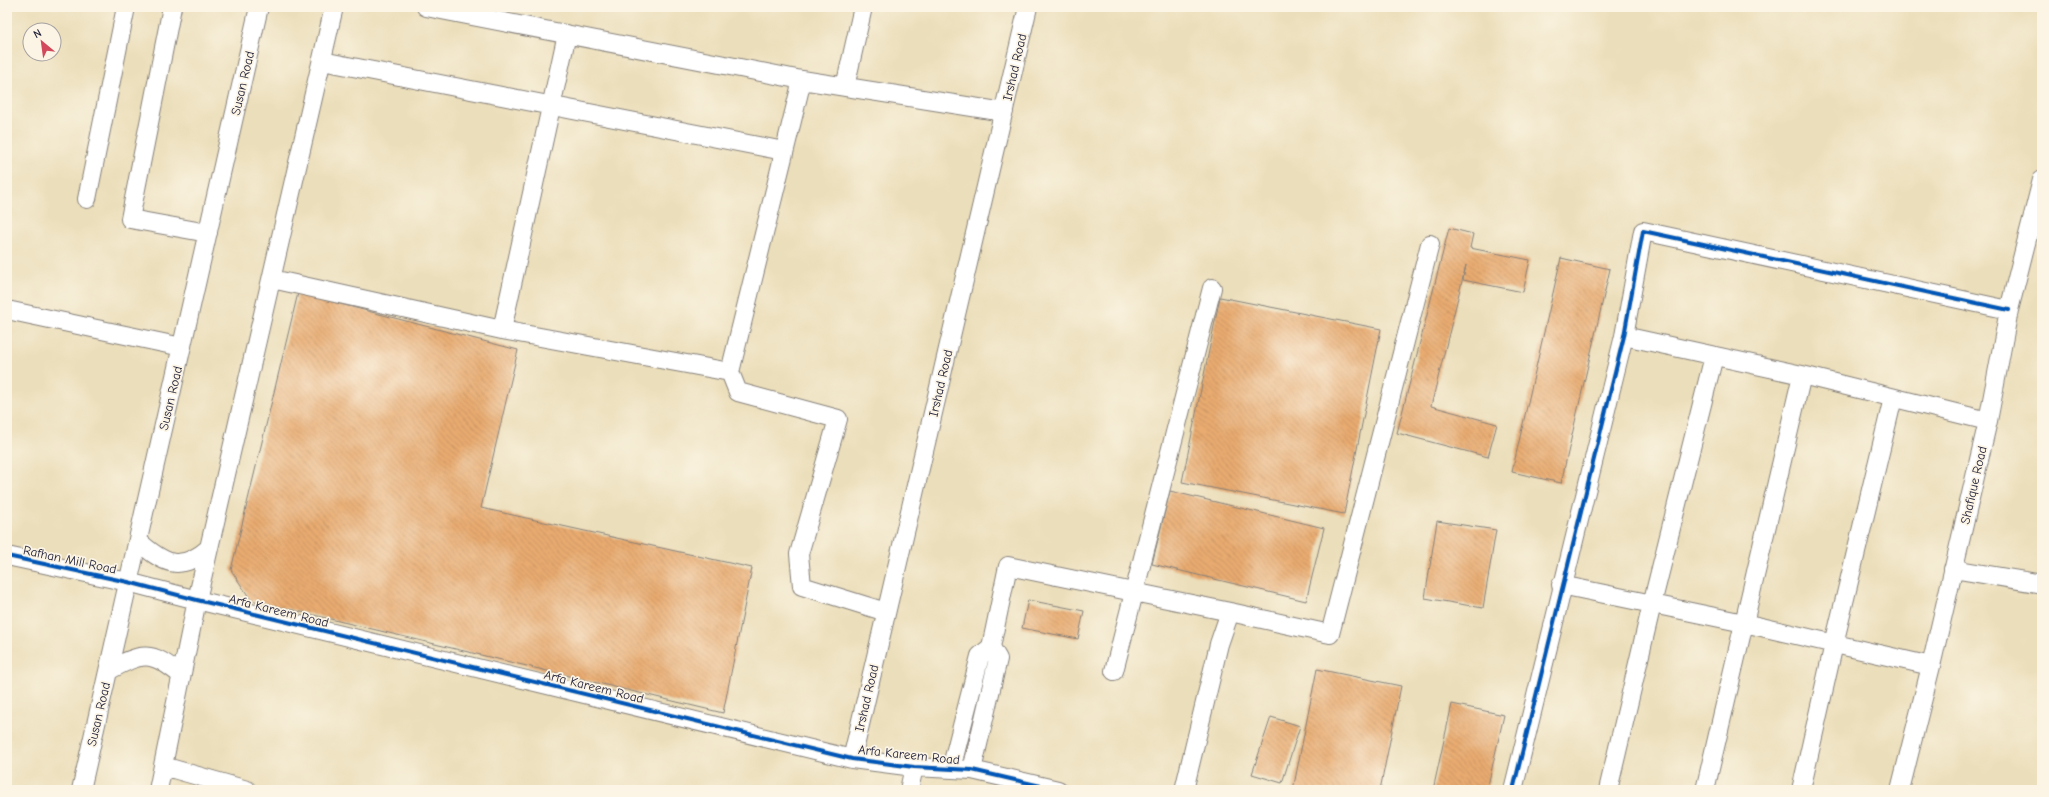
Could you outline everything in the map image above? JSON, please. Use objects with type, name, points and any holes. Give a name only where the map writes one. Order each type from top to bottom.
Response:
[{"type":"street","points":[[87,199],[126,7]]},
{"type":"street","points":[[172,7],[130,219],[208,233]]},
{"type":"street","name":"Susan Road","points":[[81,790],[259,7]]},
{"type":"street","points":[[158,790],[197,600],[334,7]]},
{"type":"street","points":[[426,7],[802,80],[1004,112]]},
{"type":"street","points":[[845,86],[863,7]]},
{"type":"street","name":"Irshad Road","points":[[852,758],[1028,7]]},
{"type":"street","points":[[502,330],[567,34]]},
{"type":"street","points":[[322,61],[784,151]]},
{"type":"street","points":[[802,80],[730,372],[738,392],[838,419],[798,554],[802,586],[886,612]]},
{"type":"street","name":"Shafique Road","points":[[1900,790],[1931,666],[1988,421],[2009,310],[2042,180]]},
{"type":"street","points":[[1513,790],[1561,585],[1624,336],[1643,231],[2009,310]]},
{"type":"street","points":[[951,769],[980,656],[991,647],[1008,566],[1133,594],[1230,612],[1330,634],[1430,244]]},
{"type":"street","points":[[272,279],[502,330],[730,372]]},
{"type":"street","points":[[1114,671],[1212,288]]},
{"type":"street","points":[[7,310],[182,347]]},
{"type":"street","points":[[1624,336],[1802,375],[1988,421]]},
{"type":"street","points":[[1608,790],[1652,604],[1714,356]]},
{"type":"street","points":[[1704,790],[1802,375]]},
{"type":"street","points":[[1801,790],[1834,644],[1894,398]]},
{"type":"street","points":[[138,541],[156,557],[175,564],[196,560],[209,548]]},
{"type":"street","name":"Rafhan Mill Road","points":[[7,556],[128,582]]},
{"type":"street","points":[[1953,569],[2042,584]]},
{"type":"street","name":"Arfa Kareem Road","points":[[128,582],[852,758],[914,767],[972,770],[1050,789]]},
{"type":"street","points":[[1561,585],[1744,623],[1931,666]]},
{"type":"street","points":[[1184,790],[1219,644],[1230,612]]},
{"type":"street","points":[[972,770],[998,660],[991,647]]},
{"type":"street","points":[[108,671],[132,659],[150,656],[163,661],[182,675]]},
{"type":"street","points":[[163,766],[247,790]]},
{"type":"street","points":[[909,790],[914,767]]},
{"type":"building","points":[[1449,228],[1473,234],[1470,248],[1530,260],[1523,292],[1463,280],[1466,265],[1431,406],[1497,424],[1488,457],[1397,433]]},
{"type":"building","points":[[1561,258],[1610,269],[1561,483],[1512,472]]},
{"type":"building","points":[[298,293],[518,350],[481,508],[752,568],[723,713],[251,600],[231,570]]},
{"type":"building","points":[[1220,297],[1381,329],[1344,514],[1182,482]]},
{"type":"building","points":[[1170,491],[1324,528],[1306,601],[1152,564]]},
{"type":"building","points":[[1437,521],[1496,530],[1483,608],[1425,598]]},
{"type":"building","points":[[1028,600],[1084,611],[1078,639],[1022,628]]},
{"type":"building","points":[[1317,669],[1401,686],[1380,790],[1293,790]]},
{"type":"building","points":[[1452,704],[1504,715],[1487,790],[1433,790]]},
{"type":"building","points":[[1271,717],[1300,726],[1282,783],[1252,774]]},
{"type":"cycle path","points":[[1513,790],[1624,336],[1643,231],[2009,310]]},
{"type":"cycle path","points":[[7,556],[128,582],[852,759],[914,767],[972,770],[1058,790]]}]
